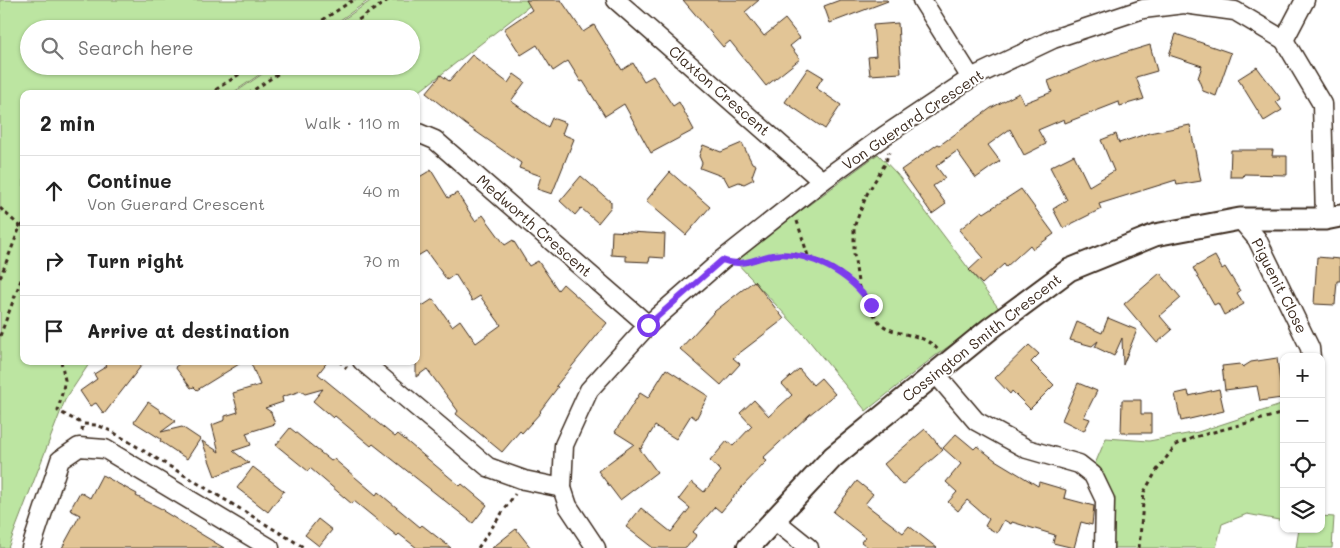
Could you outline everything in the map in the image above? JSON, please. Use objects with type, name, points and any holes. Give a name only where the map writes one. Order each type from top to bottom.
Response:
[{"type":"street","name":"Claxton Crescent","points":[[616,0],[822,181]]},
{"type":"street","points":[[922,0],[970,78]]},
{"type":"street","points":[[1284,40],[1305,0]]},
{"type":"street","name":"Von Guerard Crescent","points":[[596,548],[568,506],[562,488],[564,445],[590,390],[648,325],[722,260],[822,181],[884,136],[970,78],[1053,39],[1142,4],[1184,4],[1235,11],[1284,40],[1322,104],[1335,219]]},
{"type":"street","name":"Medworth Crescent","points":[[420,134],[435,140],[648,325]]},
{"type":"street","name":"Cossington Smith Crescent","points":[[748,548],[832,457],[991,328],[1069,270],[1155,235],[1240,219],[1335,219]]},
{"type":"street","name":"Piguenit Close","points":[[1240,219],[1257,238],[1310,348],[1311,353]]},
{"type":"street","points":[[367,365],[488,467],[524,480],[562,488]]},
{"type":"street","points":[[936,374],[976,421],[1027,449],[1079,464],[1093,475],[1105,500],[1104,548]]},
{"type":"street","points":[[31,548],[60,460],[79,447],[105,449],[270,548]]},
{"type":"street","points":[[773,519],[809,548]]},
{"type":"path","points":[[323,20],[353,0]]},
{"type":"path","points":[[358,20],[388,0]]},
{"type":"path","points":[[216,90],[238,75]]},
{"type":"path","points":[[254,90],[276,75]]},
{"type":"path","points":[[859,289],[854,254],[854,227],[867,194],[889,153],[889,145],[884,136]]},
{"type":"path","points":[[791,207],[802,232],[809,259]]},
{"type":"path","points":[[0,208],[20,227]]},
{"type":"path","points":[[0,278],[20,233]]},
{"type":"path","points":[[722,260],[730,264],[743,264],[758,258],[787,254],[809,259],[842,274],[859,289],[871,305],[880,323],[895,331],[928,340],[938,351]]},
{"type":"path","points":[[0,336],[20,283]]},
{"type":"path","points":[[62,365],[65,380],[58,411],[83,424]]},
{"type":"path","points":[[1139,548],[1144,492],[1157,470],[1176,445],[1195,437],[1280,414]]},
{"type":"path","points":[[478,548],[517,492]]},
{"type":"green space","points":[[0,0],[369,0],[340,20],[20,20],[20,75],[259,75],[237,90],[20,90],[20,365],[88,365],[65,400],[8,548],[0,548]]},
{"type":"green space","points":[[372,0],[537,0],[420,91],[239,90],[261,75],[420,75],[420,20],[342,20]]},
{"type":"green space","points":[[878,154],[897,174],[1000,310],[935,356],[866,411],[806,337],[734,260]]},
{"type":"green space","points":[[1280,405],[1280,520],[1247,514],[1222,524],[1216,548],[1104,548],[1095,464],[1106,438],[1149,441],[1198,432]]},
{"type":"green space","points":[[1325,516],[1334,517],[1332,548],[1296,548],[1298,533],[1325,533]]},
{"type":"building","points":[[526,0],[561,0],[583,32],[594,25],[622,70],[633,63],[644,81],[653,76],[673,106],[679,102],[694,130],[651,153],[624,104],[605,116],[568,61],[553,71],[537,45],[521,55],[504,29],[532,10]]},
{"type":"building","points":[[683,0],[759,0],[745,12],[764,36],[785,19],[800,38],[790,46],[800,59],[766,86],[730,41],[723,47]]},
{"type":"building","points":[[840,0],[888,1],[830,23],[824,6]]},
{"type":"building","points":[[898,23],[901,73],[870,75],[868,57],[876,56],[873,25]]},
{"type":"building","points":[[1176,34],[1231,53],[1216,96],[1203,91],[1198,78],[1202,66],[1169,55]]},
{"type":"building","points":[[1150,45],[1157,71],[1136,77],[1144,99],[1120,106],[1119,102],[1065,123],[1064,119],[1038,130],[1046,144],[1024,155],[1010,129],[988,145],[1000,161],[976,178],[957,151],[936,166],[945,178],[933,186],[946,204],[932,214],[901,170],[938,144],[940,145],[991,108],[1019,93],[1024,103],[1052,92],[1048,81],[1094,62]]},
{"type":"building","points":[[472,55],[508,83],[514,74],[525,82],[511,101],[548,127],[552,118],[566,123],[562,134],[574,139],[552,194],[537,189],[541,176],[519,168],[521,163],[465,124],[426,93],[441,75],[449,81]]},
{"type":"building","points":[[1257,67],[1281,99],[1276,102],[1282,110],[1264,121],[1238,79]]},
{"type":"building","points":[[808,68],[823,77],[816,88],[841,105],[825,129],[785,102]]},
{"type":"building","points":[[1190,125],[1201,181],[1177,185],[1176,180],[1099,204],[1101,209],[1063,228],[1053,209],[1067,200],[1050,167],[1074,155],[1089,186],[1114,171],[1101,140],[1116,134],[1119,143],[1149,133]]},
{"type":"building","points":[[742,143],[752,163],[756,165],[752,176],[754,179],[744,184],[739,182],[729,186],[724,177],[700,168],[702,163],[699,156],[703,145],[721,152]]},
{"type":"building","points":[[1231,150],[1273,150],[1272,156],[1287,156],[1287,175],[1244,174],[1243,177],[1230,177]]},
{"type":"building","points":[[431,170],[448,198],[457,193],[475,221],[483,215],[505,245],[513,240],[529,266],[538,261],[558,290],[563,284],[607,323],[556,386],[558,387],[541,412],[522,433],[520,431],[502,452],[456,414],[458,411],[427,369],[416,377],[416,365],[420,365],[420,307],[433,299],[452,326],[460,320],[476,343],[501,325],[480,296],[472,301],[455,274],[447,280],[426,251],[420,255],[420,177]]},
{"type":"building","points":[[670,172],[710,207],[686,235],[646,201]]},
{"type":"building","points":[[581,176],[611,202],[611,207],[598,223],[581,208],[575,215],[560,201]]},
{"type":"building","points":[[1021,189],[1054,234],[1033,249],[1030,245],[1006,267],[1004,264],[982,284],[969,270],[983,257],[959,230],[982,211],[984,213]]},
{"type":"building","points":[[612,231],[665,234],[664,258],[650,257],[649,262],[626,261],[626,256],[611,255]]},
{"type":"building","points":[[1215,256],[1222,269],[1225,267],[1240,291],[1237,293],[1244,304],[1224,315],[1218,303],[1214,305],[1193,268]]},
{"type":"building","points":[[1317,257],[1340,259],[1340,281],[1337,281],[1335,305],[1314,304]]},
{"type":"building","points":[[1160,273],[1181,298],[1160,316],[1172,330],[1157,343],[1124,304]]},
{"type":"building","points":[[754,281],[784,319],[733,358],[740,364],[721,385],[680,349],[715,311]]},
{"type":"building","points":[[1108,318],[1137,330],[1123,365],[1122,338],[1114,356],[1095,347],[1098,341],[1092,346],[1070,340],[1077,322],[1102,333]]},
{"type":"building","points":[[1029,345],[1039,354],[1031,362],[1054,385],[1030,409],[1012,391],[1010,394],[995,378]]},
{"type":"building","points":[[1277,358],[1280,398],[1260,401],[1257,386],[1225,390],[1222,366],[1240,364],[1243,367],[1251,362]]},
{"type":"building","points":[[142,365],[104,414],[96,403],[90,406],[80,391],[97,379],[94,374],[107,366]]},
{"type":"building","points":[[178,365],[238,365],[197,390],[194,387],[191,388],[175,367]]},
{"type":"building","points":[[252,365],[325,365],[318,374],[395,437],[398,434],[460,486],[462,484],[487,505],[473,523],[373,444],[371,446],[335,416],[333,418],[313,401],[323,389],[305,394],[301,391],[282,397],[283,402],[265,408],[271,412],[275,424],[246,433],[251,445],[233,451],[249,463],[215,476],[202,441],[219,452],[212,425],[225,420],[225,416],[238,412],[233,393],[260,385]]},
{"type":"building","points":[[666,369],[708,396],[696,419],[691,415],[676,439],[655,426],[641,449],[639,448],[657,472],[620,500],[598,471],[634,444],[615,432],[640,393],[648,398]]},
{"type":"building","points":[[799,369],[813,385],[821,378],[835,394],[809,415],[763,458],[767,461],[721,512],[715,507],[693,532],[697,535],[686,548],[653,548],[626,527],[641,508],[671,532],[690,508],[679,499],[692,482],[704,492],[721,471],[710,461],[727,441],[733,446],[752,426],[740,413],[754,400],[769,416],[792,395],[782,384]]},
{"type":"building","points":[[1078,383],[1097,391],[1084,417],[1090,419],[1084,431],[1062,420]]},
{"type":"building","points":[[1219,389],[1224,411],[1181,421],[1175,394],[1188,391],[1189,396]]},
{"type":"building","points":[[1122,400],[1141,400],[1141,414],[1151,414],[1151,433],[1121,433]]},
{"type":"building","points":[[148,402],[160,410],[161,413],[163,412],[176,421],[161,432],[182,427],[200,439],[187,459],[160,441],[161,439],[134,422]]},
{"type":"building","points":[[290,428],[331,461],[334,459],[376,495],[378,492],[420,527],[422,525],[451,548],[417,548],[399,534],[397,536],[354,501],[352,504],[310,468],[308,471],[276,445]]},
{"type":"building","points":[[925,429],[943,450],[902,485],[884,464]]},
{"type":"building","points":[[956,434],[974,449],[977,446],[995,460],[1038,486],[1039,482],[1066,490],[1064,498],[1094,506],[1092,525],[1081,522],[1074,548],[1053,543],[1055,535],[1012,522],[1011,524],[1004,520],[997,533],[985,526],[989,519],[967,500],[958,511],[948,502],[957,492],[946,482],[961,464],[943,448]]},
{"type":"building","points":[[253,467],[284,491],[268,512],[237,488]]},
{"type":"building","points":[[102,475],[137,494],[136,496],[164,510],[224,548],[62,548],[80,515],[70,510],[80,492],[90,498]]},
{"type":"building","points":[[857,481],[873,494],[865,504],[903,533],[909,526],[937,548],[869,548],[861,542],[865,537],[833,512]]},
{"type":"building","points":[[318,519],[332,530],[319,546],[305,535]]},
{"type":"building","points":[[516,529],[531,548],[492,548]]},
{"type":"route","points":[[648,325],[722,260],[730,264],[743,264],[758,258],[774,255],[797,255],[842,274],[859,289],[871,305]]}]
